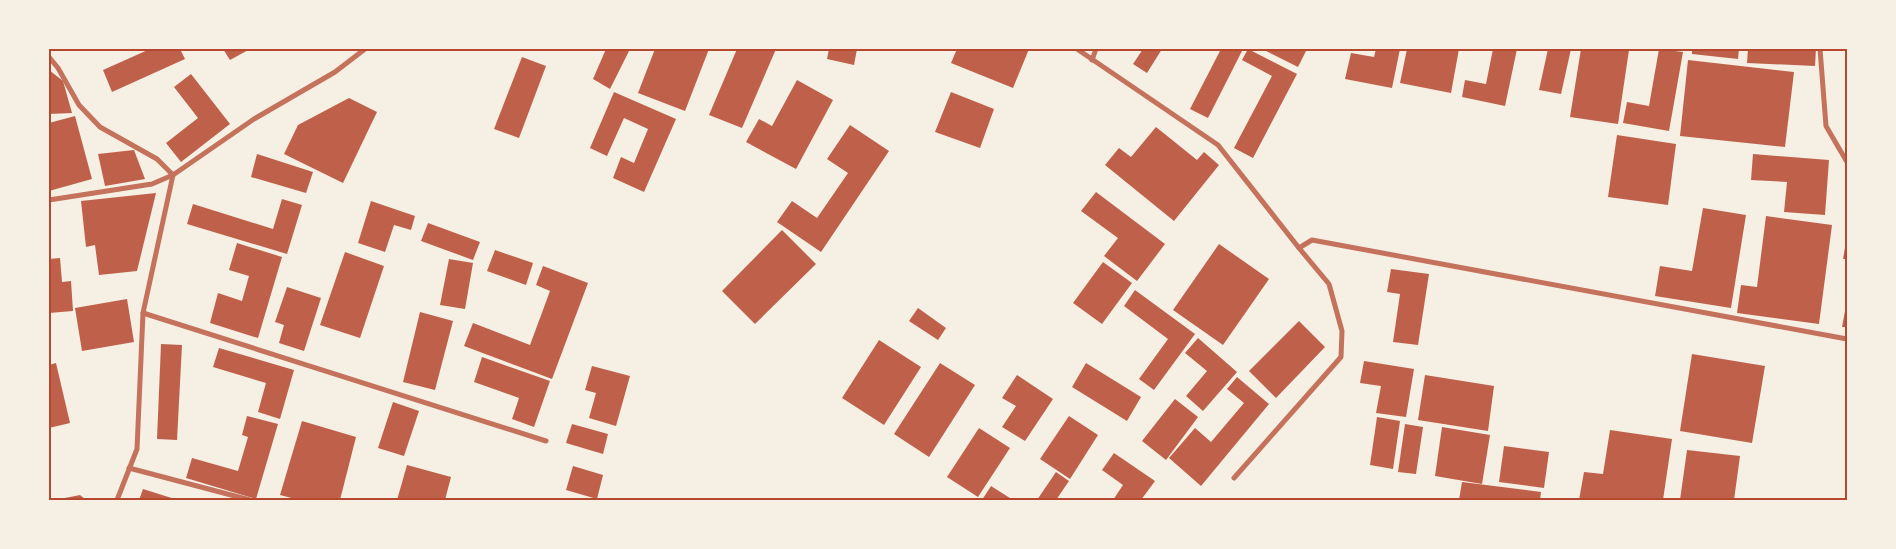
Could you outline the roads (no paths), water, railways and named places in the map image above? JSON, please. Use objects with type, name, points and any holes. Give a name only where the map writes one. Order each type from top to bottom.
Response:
[{"type":"street","points":[[49,200],[152,184],[173,175],[254,119],[335,72],[365,49]]},
{"type":"street","points":[[1077,49],[1218,145],[1329,284],[1342,331],[1341,357],[1234,478]]},
{"type":"street","points":[[1092,60],[1096,49]]},
{"type":"street","points":[[1820,49],[1826,126],[1847,162]]},
{"type":"street","points":[[49,57],[58,68],[79,105],[100,128],[157,159],[173,175]]},
{"type":"street","points":[[117,500],[137,449],[144,313],[173,175]]},
{"type":"street","points":[[1299,248],[1312,240],[1847,339]]},
{"type":"street","points":[[144,313],[546,441]]},
{"type":"street","points":[[130,468],[250,500]]}]
